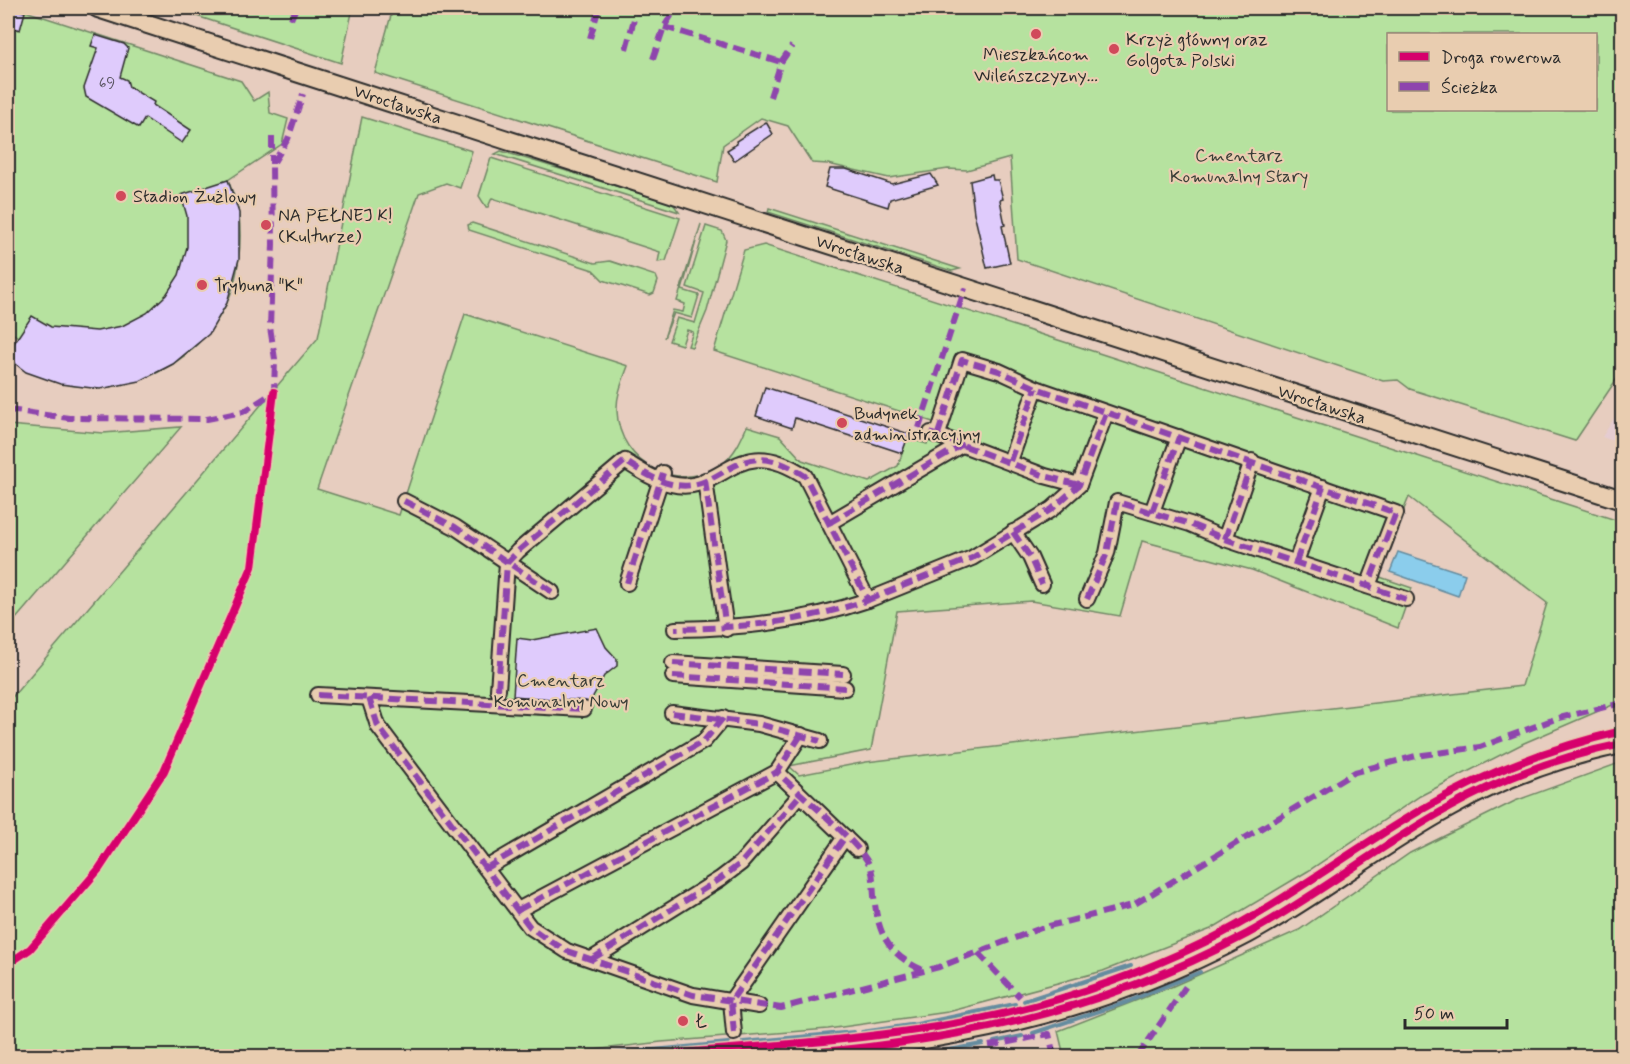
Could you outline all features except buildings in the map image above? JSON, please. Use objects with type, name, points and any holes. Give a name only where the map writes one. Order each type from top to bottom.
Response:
[{"type":"main road","name":"Wrocławska","points":[[98,8],[1623,500]]},
{"type":"main road","points":[[773,1056],[912,1043],[966,1034],[1097,1000],[1166,973],[1248,933],[1324,888],[1430,818],[1486,789],[1563,759],[1623,744]]},
{"type":"street","points":[[1079,485],[1045,476],[934,433],[962,360],[999,371],[1036,388],[1106,413],[1252,461],[1396,513],[1368,586]]},
{"type":"street","points":[[1010,461],[1036,388]]},
{"type":"street","points":[[675,629],[726,629],[797,620],[838,611],[972,558],[1052,509],[1079,485],[1106,413]]},
{"type":"street","points":[[1152,512],[1179,437]]},
{"type":"street","points":[[829,523],[963,444]]},
{"type":"street","points":[[498,690],[507,563],[518,551],[625,461],[666,478],[696,484],[738,462],[761,458],[787,464],[805,476],[868,600]]},
{"type":"street","points":[[1225,539],[1252,461]]},
{"type":"street","points":[[627,583],[666,478]]},
{"type":"street","points":[[705,480],[726,629]]},
{"type":"street","points":[[1296,562],[1323,487]]},
{"type":"street","points":[[404,501],[455,526],[552,592]]},
{"type":"street","points":[[1087,599],[1107,553],[1117,502],[1406,599]]},
{"type":"street","points":[[1013,532],[1030,557],[1042,584]]},
{"type":"street","points":[[673,669],[844,681]]},
{"type":"street","points":[[318,695],[584,709]]},
{"type":"street","points":[[369,698],[378,726],[530,927],[567,951],[693,995],[759,1006]]},
{"type":"street","points":[[672,713],[723,718],[820,741]]},
{"type":"street","points":[[486,868],[704,741],[723,718]]},
{"type":"street","points":[[518,910],[777,772],[801,735]]},
{"type":"street","points":[[777,772],[857,849]]},
{"type":"street","points":[[592,959],[734,869],[800,795]]},
{"type":"street","points":[[734,1033],[731,1001],[845,837]]},
{"type":"shaded area","points":[[1622,406],[1622,444],[1602,437]]},
{"type":"green space","name":"Stadion Żużlowy","points":[[8,8],[16,8],[241,81],[254,101],[268,92],[270,113],[288,119],[282,144],[228,180],[238,211],[240,237],[237,272],[226,305],[208,333],[184,356],[158,372],[129,383],[98,387],[67,384],[37,375],[8,358],[8,352],[18,337],[8,330]]},
{"type":"green space","points":[[172,8],[353,8],[341,63]]},
{"type":"green space","name":"Cmentarz Komunalny Stary","points":[[393,8],[1622,8],[1622,371],[1575,441],[1410,389],[1398,380],[1383,381],[1017,259],[1010,158],[967,170],[948,169],[889,178],[828,164],[812,163],[788,126],[761,118],[723,145],[717,182],[375,73]]},
{"type":"green space","name":"Cmentarz Komunalny Nowy","points":[[362,117],[472,151],[460,188],[446,183],[419,193],[317,489],[399,515],[465,314],[628,366],[618,400],[620,430],[628,446],[640,459],[654,469],[670,475],[687,476],[705,473],[722,464],[740,442],[747,426],[780,436],[802,460],[869,482],[898,466],[907,438],[927,444],[933,422],[714,351],[744,250],[764,245],[1622,522],[1622,701],[1524,743],[1420,796],[1308,871],[1211,929],[1103,971],[948,1012],[828,1029],[661,1042],[543,1056],[8,1056],[8,702],[318,338]],"holes":[[[1409,497],[1547,603],[1522,686],[866,762],[799,775],[789,766],[871,750],[897,611],[1031,601],[1120,616],[1142,541],[1252,570],[1398,628],[1412,588],[1377,576]]]},
{"type":"green space","points":[[501,151],[665,201],[674,205],[679,212],[495,154]]},
{"type":"green space","points":[[491,158],[680,218],[666,261],[658,262],[660,252],[492,198],[486,207],[479,196]]},
{"type":"green space","points":[[769,208],[960,269],[952,271],[768,212]]},
{"type":"green space","points":[[472,223],[595,263],[610,261],[656,276],[658,281],[654,293],[650,295],[603,280],[593,270],[469,230],[468,225]]},
{"type":"green space","points":[[701,224],[682,290],[699,295],[692,318],[674,313],[664,338],[673,310],[683,312],[685,304],[677,301]]},
{"type":"green space","points":[[706,226],[722,231],[726,240],[707,311],[692,347],[688,346],[693,332],[687,330],[682,345],[669,341],[677,318],[695,323],[704,293],[687,287]]},
{"type":"green space","points":[[8,425],[103,433],[181,427],[8,628]]},
{"type":"green space","points":[[1622,762],[1622,1056],[1064,1056],[1058,1031],[1171,987],[1299,930],[1410,853],[1515,801]]},
{"type":"water","points":[[1398,552],[1465,574],[1458,596],[1390,572]]},
{"type":"waterway","points":[[1024,1001],[1131,966]]},
{"type":"waterway","points":[[1033,1033],[1127,1002],[1200,972]]},
{"type":"waterway","points":[[862,1032],[917,1024],[1015,1004]]},
{"type":"waterway","points":[[743,1042],[854,1032]]},
{"type":"waterway","points":[[994,1042],[1022,1036]]},
{"type":"waterway","points":[[589,1056],[728,1043]]},
{"type":"waterway","points":[[915,1056],[983,1044]]},
{"type":"marked path","points":[[291,19],[296,8]]},
{"type":"marked path","points":[[590,38],[599,8]]},
{"type":"marked path","points":[[626,49],[637,8]]},
{"type":"marked path","points":[[653,59],[664,27],[676,8]]},
{"type":"marked path","points":[[664,27],[781,62]]},
{"type":"marked path","points":[[770,97],[781,62],[792,46]]},
{"type":"marked path","points":[[8,410],[69,418],[207,419],[243,412],[274,392],[275,359],[270,327],[273,244],[272,165],[288,139],[303,94]]},
{"type":"marked path","points":[[272,137],[272,164]]},
{"type":"marked path","points":[[919,428],[965,288]]},
{"type":"marked path","points":[[938,434],[962,360],[999,371],[1036,388],[1396,513],[1368,586]]},
{"type":"marked path","points":[[1010,461],[1036,388]]},
{"type":"marked path","points":[[868,600],[972,558],[1052,509],[1079,485],[1106,413]]},
{"type":"marked path","points":[[930,433],[1045,476],[1079,485]]},
{"type":"marked path","points":[[1152,512],[1179,437]]},
{"type":"marked path","points":[[829,523],[963,444]]},
{"type":"marked path","points":[[498,690],[507,563],[518,551],[625,461],[671,484],[689,485],[704,482],[746,461],[762,459],[781,463],[805,476],[868,600],[796,619],[724,627],[675,629]]},
{"type":"marked path","points":[[1225,539],[1252,461]]},
{"type":"marked path","points":[[627,583],[663,473]]},
{"type":"marked path","points":[[705,480],[726,629]]},
{"type":"marked path","points":[[1296,562],[1323,487]]},
{"type":"marked path","points":[[404,501],[455,527],[552,592]]},
{"type":"marked path","points":[[1087,599],[1107,553],[1117,502],[1190,524],[1225,539],[1406,599]]},
{"type":"marked path","points":[[1013,532],[1030,557],[1042,584]]},
{"type":"marked path","points":[[673,663],[843,674]]},
{"type":"marked path","points":[[673,676],[845,688]]},
{"type":"marked path","points":[[318,695],[584,709]]},
{"type":"marked path","points":[[369,698],[378,726],[530,927],[567,951],[693,995],[781,1008],[939,967],[1041,928],[1133,905],[1355,772],[1416,756],[1480,747],[1555,719],[1622,703]]},
{"type":"marked path","points":[[672,713],[759,724],[820,741]]},
{"type":"marked path","points":[[486,868],[704,741],[723,718]]},
{"type":"marked path","points":[[801,735],[777,772],[840,830],[862,854],[872,871],[876,910],[882,933],[894,951],[912,965],[925,971]]},
{"type":"marked path","points":[[518,910],[777,772]]},
{"type":"marked path","points":[[592,959],[720,879],[741,863],[800,795]]},
{"type":"marked path","points":[[734,1033],[731,1001],[845,837]]},
{"type":"marked path","points":[[978,953],[1020,997]]},
{"type":"marked path","points":[[1138,1056],[1186,986]]},
{"type":"marked path","points":[[989,1046],[1049,1034],[1054,1056]]},
{"type":"cycle path","points":[[8,964],[30,949],[99,869],[164,771],[252,567],[274,392]]},
{"type":"cycle path","points":[[650,1056],[830,1040],[936,1027],[1040,1004],[1107,983],[1173,957],[1233,927],[1392,827],[1443,797],[1492,773],[1569,745],[1622,731]]},
{"type":"cycle path","points":[[773,1056],[836,1051],[958,1033],[1017,1021],[1133,986],[1190,962],[1247,934],[1424,822],[1470,796],[1534,769],[1622,744]]},
{"type":"place","name":"Mieszkańcom Wileńszczyzny...","points":[[1036,34]]},
{"type":"place","name":"Krzyż główny oraz Golgota Polski","points":[[1114,49]]},
{"type":"place","name":"Stadion Żużlowy","points":[[121,196]]},
{"type":"place","name":"NA PEŁNEJ K! (Kulturze)","points":[[266,225]]},
{"type":"place","name":"Trybuna \"K\"","points":[[202,285]]},
{"type":"place","name":"Budynek administracyjny","points":[[842,423]]},
{"type":"place","name":"Ł","points":[[683,1021]]}]
